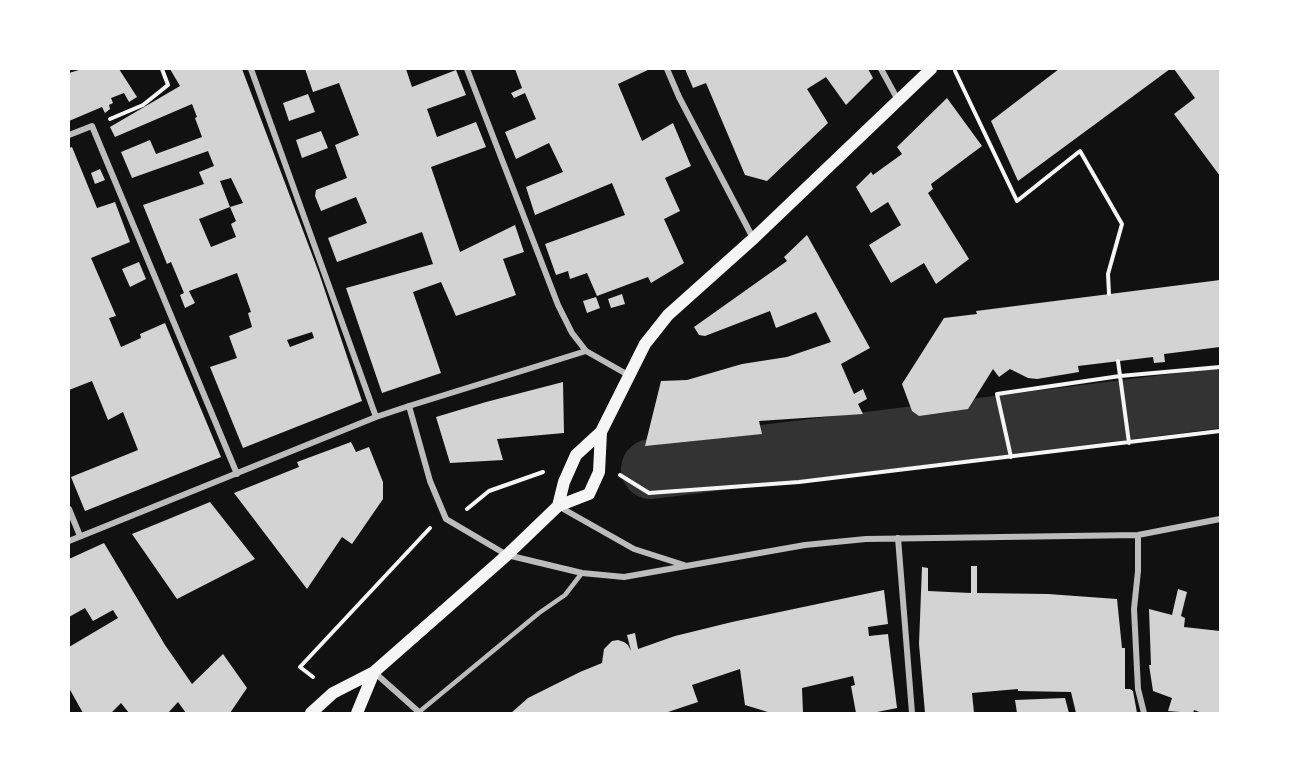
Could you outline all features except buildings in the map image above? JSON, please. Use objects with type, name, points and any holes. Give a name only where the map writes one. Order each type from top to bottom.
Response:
[{"type":"main road","points":[[558,506],[564,482],[576,455],[601,432],[645,344],[668,315],[754,238],[931,69]]},
{"type":"main road","points":[[311,713],[333,693],[374,672],[507,555],[558,506],[589,494],[599,472],[601,432]]},
{"type":"main road","points":[[357,713],[374,672]]},
{"type":"street","points":[[251,69],[376,417]]},
{"type":"street","points":[[467,69],[558,305],[572,333],[586,351],[630,376]]},
{"type":"street","points":[[667,69],[679,97],[754,238]]},
{"type":"street","points":[[881,69],[898,100]]},
{"type":"street","points":[[69,135],[92,126],[237,474]]},
{"type":"street","points":[[69,541],[376,417],[586,351]]},
{"type":"street","points":[[410,406],[430,481],[446,519],[507,555],[582,573],[624,577],[805,545],[866,539],[1138,535],[1220,519]]},
{"type":"street","points":[[558,506],[634,549],[687,566]]},
{"type":"street","points":[[69,509],[80,536]]},
{"type":"street","points":[[1138,535],[1138,571],[1134,609],[1138,689],[1144,713]]},
{"type":"street","points":[[898,538],[912,713]]},
{"type":"street","points":[[374,672],[419,712]]},
{"type":"lane","points":[[419,712],[539,613],[565,595],[582,573]]},
{"type":"path","points":[[92,126],[143,105],[168,85],[162,69]]},
{"type":"path","points":[[954,69],[1017,201],[1080,151],[1122,224],[1108,274],[1109,294]]},
{"type":"path","points":[[1118,361],[1129,443]]},
{"type":"path","points":[[1011,457],[997,394],[1120,376],[1220,367]]},
{"type":"path","points":[[620,475],[649,493],[800,482],[1220,431]]},
{"type":"path","points":[[467,510],[489,491],[548,470]]},
{"type":"path","points":[[313,677],[300,667],[432,526]]},
{"type":"waterway","points":[[651,469],[1220,398]]}]
